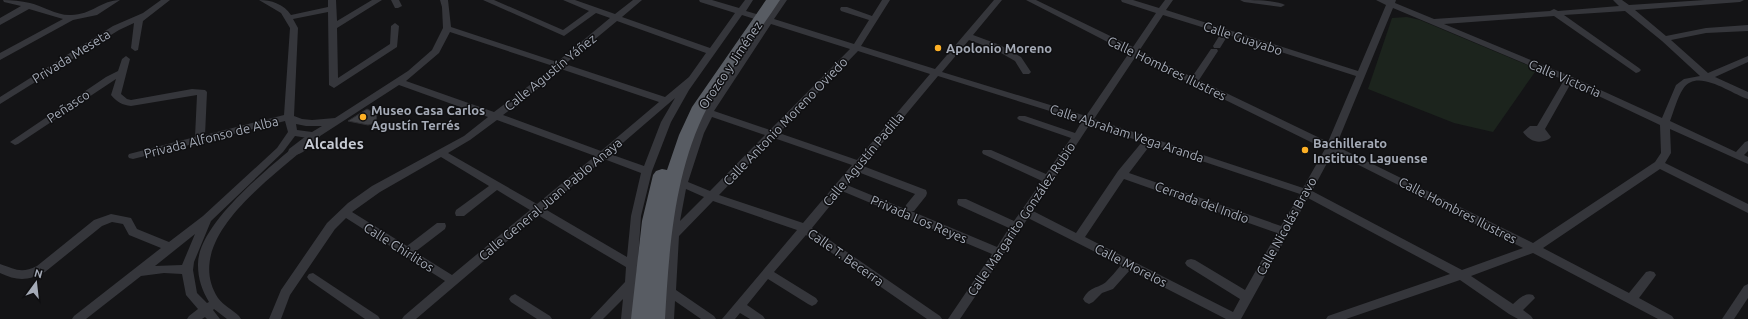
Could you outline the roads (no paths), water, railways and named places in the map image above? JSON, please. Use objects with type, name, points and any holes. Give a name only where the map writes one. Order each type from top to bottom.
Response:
[{"type":"highway","name":"Orozco y Jiménez","points":[[656,319],[646,265],[704,111],[724,68],[761,0]]},
{"type":"highway","name":"Orozco y Jiménez","points":[[641,319],[651,222],[661,177],[689,105],[712,68],[754,13],[774,0]]},
{"type":"street","points":[[7,0],[29,5],[70,18]]},
{"type":"street","points":[[0,57],[70,18],[94,13],[116,0]]},
{"type":"street","name":"Privada Meseta","points":[[0,101],[116,28],[145,15],[166,0]]},
{"type":"street","points":[[255,0],[265,1],[284,11],[294,28],[289,117],[293,132]]},
{"type":"street","points":[[333,27],[378,0]]},
{"type":"street","points":[[235,319],[215,303],[206,286],[203,262],[208,245],[219,225],[252,189],[294,152],[314,136],[411,73],[436,51],[447,28],[446,7],[444,0]]},
{"type":"street","points":[[487,0],[564,34],[595,10]]},
{"type":"street","points":[[567,0],[711,52]]},
{"type":"street","name":"Calle Agustín Yáñez","points":[[275,319],[285,293],[331,226],[345,213],[376,189],[467,138],[555,71],[558,65],[638,0]]},
{"type":"street","name":"Calle Abraham Vega Aranda","points":[[703,0],[754,13],[856,48],[1088,120],[1305,192],[1461,275],[1527,319]]},
{"type":"street","name":"Orozco y Jiménez","points":[[754,13],[783,0]]},
{"type":"street","name":"Calle Antonio Moreno Oviedo","points":[[674,234],[856,48],[886,0]]},
{"type":"street","name":"Calle Agustín Padilla","points":[[728,319],[998,0]]},
{"type":"street","name":"Calle Hombres Ilustres","points":[[1030,0],[1134,52],[1332,146],[1534,248],[1668,319]]},
{"type":"street","name":"Calle Guayabo","points":[[1125,0],[1362,75]]},
{"type":"street","name":"Calle Margarito González Rubio","points":[[954,319],[1169,0]]},
{"type":"street","points":[[1244,0],[1281,5]]},
{"type":"street","name":"Calle Victoria","points":[[1380,0],[1391,2],[1432,22],[1570,79],[1748,161]]},
{"type":"street","points":[[1617,0],[1665,39],[1708,77],[1748,96]]},
{"type":"street","points":[[1432,22],[1554,12],[1740,0]]},
{"type":"street","name":"Calle Nicolás Bravo","points":[[1235,319],[1332,146],[1391,2]]},
{"type":"street","points":[[288,18],[332,4],[334,85],[394,45],[395,26]]},
{"type":"street","points":[[0,22],[29,5]]},
{"type":"street","points":[[844,9],[874,19]]},
{"type":"street","points":[[1554,12],[1636,70]]},
{"type":"street","points":[[646,265],[636,216],[647,171],[666,122],[692,79],[711,52],[754,13]]},
{"type":"street","points":[[135,48],[140,20],[145,15]]},
{"type":"street","points":[[447,28],[666,101]]},
{"type":"street","points":[[1665,39],[1684,33],[1701,30],[1748,28]]},
{"type":"street","points":[[1194,81],[1226,32]]},
{"type":"street","points":[[967,36],[997,47],[1018,59],[1026,72]]},
{"type":"street","points":[[126,59],[116,95],[124,102],[136,102],[192,92],[202,92],[200,139]]},
{"type":"street","points":[[1332,319],[1461,275],[1534,248],[1659,164],[1666,153],[1665,122],[1680,87],[1687,81],[1708,77],[1748,59]]},
{"type":"street","name":"Peñasco","points":[[15,142],[109,79],[122,74]]},
{"type":"street","name":"Calle General Juan Pablo Anaya","points":[[408,319],[692,79]]},
{"type":"street","points":[[1540,130],[1570,79]]},
{"type":"street","points":[[398,81],[647,171]]},
{"type":"street","points":[[704,111],[857,165],[922,193],[910,208]]},
{"type":"street","points":[[289,117],[299,123],[324,123],[337,121]]},
{"type":"street","name":"Privada Alfonso de Alba","points":[[133,156],[289,117]]},
{"type":"street","points":[[1022,118],[1076,137]]},
{"type":"street","points":[[293,132],[314,136]]},
{"type":"street","points":[[78,319],[206,219],[280,150],[293,132]]},
{"type":"street","points":[[1078,238],[1122,174],[1149,140]]},
{"type":"street","points":[[1738,156],[1748,144]]},
{"type":"street","points":[[987,152],[1047,179]]},
{"type":"street","points":[[441,153],[538,209],[646,265]]},
{"type":"street","points":[[1659,164],[1748,209]]},
{"type":"street","name":"Cerrada del Indio","points":[[1122,174],[1283,231]]},
{"type":"street","name":"Orozco y Jiménez","points":[[668,319],[677,182]]},
{"type":"street","name":"Calle T. Becerra","points":[[677,182],[711,196],[804,228],[936,319]]},
{"type":"street","points":[[460,213],[497,186]]},
{"type":"street","name":"Privada Los Reyes","points":[[840,186],[998,252]]},
{"type":"street","points":[[962,202],[1016,227]]},
{"type":"street","name":"Calle Morelos","points":[[1026,212],[1235,319]]},
{"type":"street","name":"Calle Chirlitos","points":[[345,213],[453,281]]},
{"type":"street","points":[[0,268],[15,275],[29,274],[41,269],[98,223],[111,218],[127,221],[133,232],[169,247]]},
{"type":"street","points":[[206,219],[188,262],[187,270],[192,295],[204,310],[214,319]]},
{"type":"street","points":[[407,252],[441,226]]},
{"type":"street","points":[[1192,263],[1247,296]]},
{"type":"street","points":[[1089,299],[1098,290],[1110,286],[1129,264]]},
{"type":"street","points":[[596,319],[646,265]]},
{"type":"street","points":[[140,272],[175,268],[187,270]]},
{"type":"street","points":[[767,273],[812,301]]},
{"type":"street","points":[[1631,299],[1650,275]]},
{"type":"street","points":[[312,277],[374,319]]},
{"type":"street","points":[[627,319],[630,284]]},
{"type":"street","points":[[1728,319],[1748,289]]},
{"type":"street","points":[[670,292],[710,319]]},
{"type":"street","points":[[1513,311],[1529,298]]},
{"type":"street","points":[[515,299],[546,319]]},
{"type":"street","points":[[194,319],[215,303]]},
{"type":"street","points":[[739,306],[759,319]]},
{"type":"place","name":"Apolonio Moreno","points":[[938,48]]},
{"type":"place","name":"Museo Casa Carlos Agustín Terrés","points":[[363,117]]},
{"type":"place","name":"Bachillerato Instituto Laguense","points":[[1305,150]]},
{"type":"district","name":"Alcaldes","points":[[334,143]]}]
